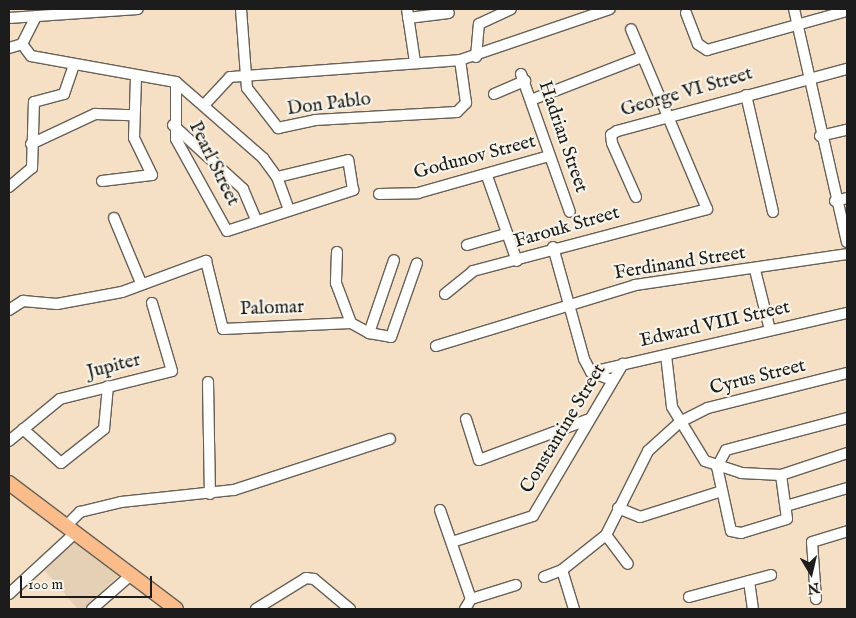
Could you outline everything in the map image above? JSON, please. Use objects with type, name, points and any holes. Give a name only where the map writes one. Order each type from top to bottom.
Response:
[{"type":"main road","points":[[9,483],[176,609]]},
{"type":"street","points":[[9,18],[34,12],[138,9]]},
{"type":"street","name":"Don Pablo","points":[[241,9],[247,88],[278,128],[315,120],[456,112],[466,103],[460,60]]},
{"type":"street","points":[[476,57],[479,24],[511,9]]},
{"type":"street","points":[[206,104],[230,77],[247,73],[460,60],[476,57],[610,9]]},
{"type":"street","points":[[794,9],[820,136],[835,201],[847,242]]},
{"type":"street","points":[[686,13],[698,44],[707,50],[847,11]]},
{"type":"street","points":[[22,44],[34,12]]},
{"type":"street","points":[[415,62],[408,13],[449,13]]},
{"type":"street","points":[[631,29],[671,115]]},
{"type":"street","points":[[9,48],[22,44]]},
{"type":"street","points":[[22,44],[31,56],[136,77],[176,82],[206,104],[263,158],[277,177],[288,207]]},
{"type":"street","points":[[531,100],[642,56]]},
{"type":"street","points":[[9,187],[32,168],[31,144],[34,102],[64,94],[74,65]]},
{"type":"street","name":"George VI Street","points":[[636,196],[611,135],[671,115],[746,94],[847,69]]},
{"type":"street","points":[[102,181],[152,175],[134,138],[132,115],[136,77]]},
{"type":"street","name":"Hadrian Street","points":[[494,94],[523,78],[570,212]]},
{"type":"street","name":"Pearl Street","points":[[176,82],[173,125],[227,231],[256,220]]},
{"type":"street","points":[[746,94],[773,212]]},
{"type":"street","points":[[31,144],[95,114],[132,115]]},
{"type":"street","name":"Farouk Street","points":[[445,294],[473,271],[517,261],[554,247],[707,209],[671,115]]},
{"type":"street","points":[[173,125],[243,189],[256,220],[288,207],[353,190],[349,163],[337,161],[277,177]]},
{"type":"street","points":[[820,136],[847,130]]},
{"type":"street","name":"Godunov Street","points":[[379,194],[418,192],[487,176],[549,156]]},
{"type":"street","points":[[487,176],[505,234],[517,261]]},
{"type":"street","points":[[835,201],[847,198]]},
{"type":"street","points":[[114,218],[141,284]]},
{"type":"street","points":[[467,245],[505,234]]},
{"type":"street","points":[[554,247],[567,304],[591,372],[612,380]]},
{"type":"street","points":[[336,252],[336,283],[351,323],[369,333],[391,337],[417,263]]},
{"type":"street","name":"Ferdinand Street","points":[[436,346],[567,304],[635,285],[755,270],[847,254]]},
{"type":"street","name":"Palomar","points":[[9,310],[23,300],[57,304],[122,292],[206,260],[223,328],[351,323]]},
{"type":"street","points":[[369,333],[394,260]]},
{"type":"street","points":[[755,270],[770,330]]},
{"type":"street","name":"Jupiter","points":[[9,441],[60,399],[172,371],[152,303]]},
{"type":"street","name":"Edward VIII Street","points":[[591,372],[847,313]]},
{"type":"street","points":[[666,355],[672,407],[698,455],[718,466],[741,473],[781,475],[847,453]]},
{"type":"street","name":"Constantine Street","points":[[452,542],[534,516],[623,364]]},
{"type":"street","name":"Cyrus Street","points":[[606,535],[648,451],[680,422],[708,408],[847,373]]},
{"type":"street","points":[[208,382],[210,494]]},
{"type":"street","points":[[23,429],[61,463],[104,428],[108,386]]},
{"type":"street","points":[[781,475],[787,519],[736,534],[731,530],[718,466],[726,450],[847,418]]},
{"type":"street","points":[[466,419],[479,460],[590,419]]},
{"type":"street","points":[[9,594],[71,530],[80,512],[121,502],[210,494],[390,439]]},
{"type":"street","points":[[786,506],[847,488]]},
{"type":"street","points":[[618,508],[640,517],[722,491]]},
{"type":"street","points":[[440,510],[471,599]]},
{"type":"street","points":[[816,599],[812,542],[847,531]]},
{"type":"street","points":[[544,577],[562,570],[606,535],[628,564]]},
{"type":"street","points":[[562,570],[574,609]]},
{"type":"street","points":[[92,609],[131,575]]},
{"type":"street","points":[[689,597],[771,575]]},
{"type":"street","points":[[256,609],[306,578],[314,579],[350,609]]},
{"type":"street","points":[[749,581],[753,609]]},
{"type":"street","points":[[465,609],[471,599],[516,585]]},
{"type":"shaded area","points":[[75,541],[118,576],[84,609],[78,609],[44,570]]}]
